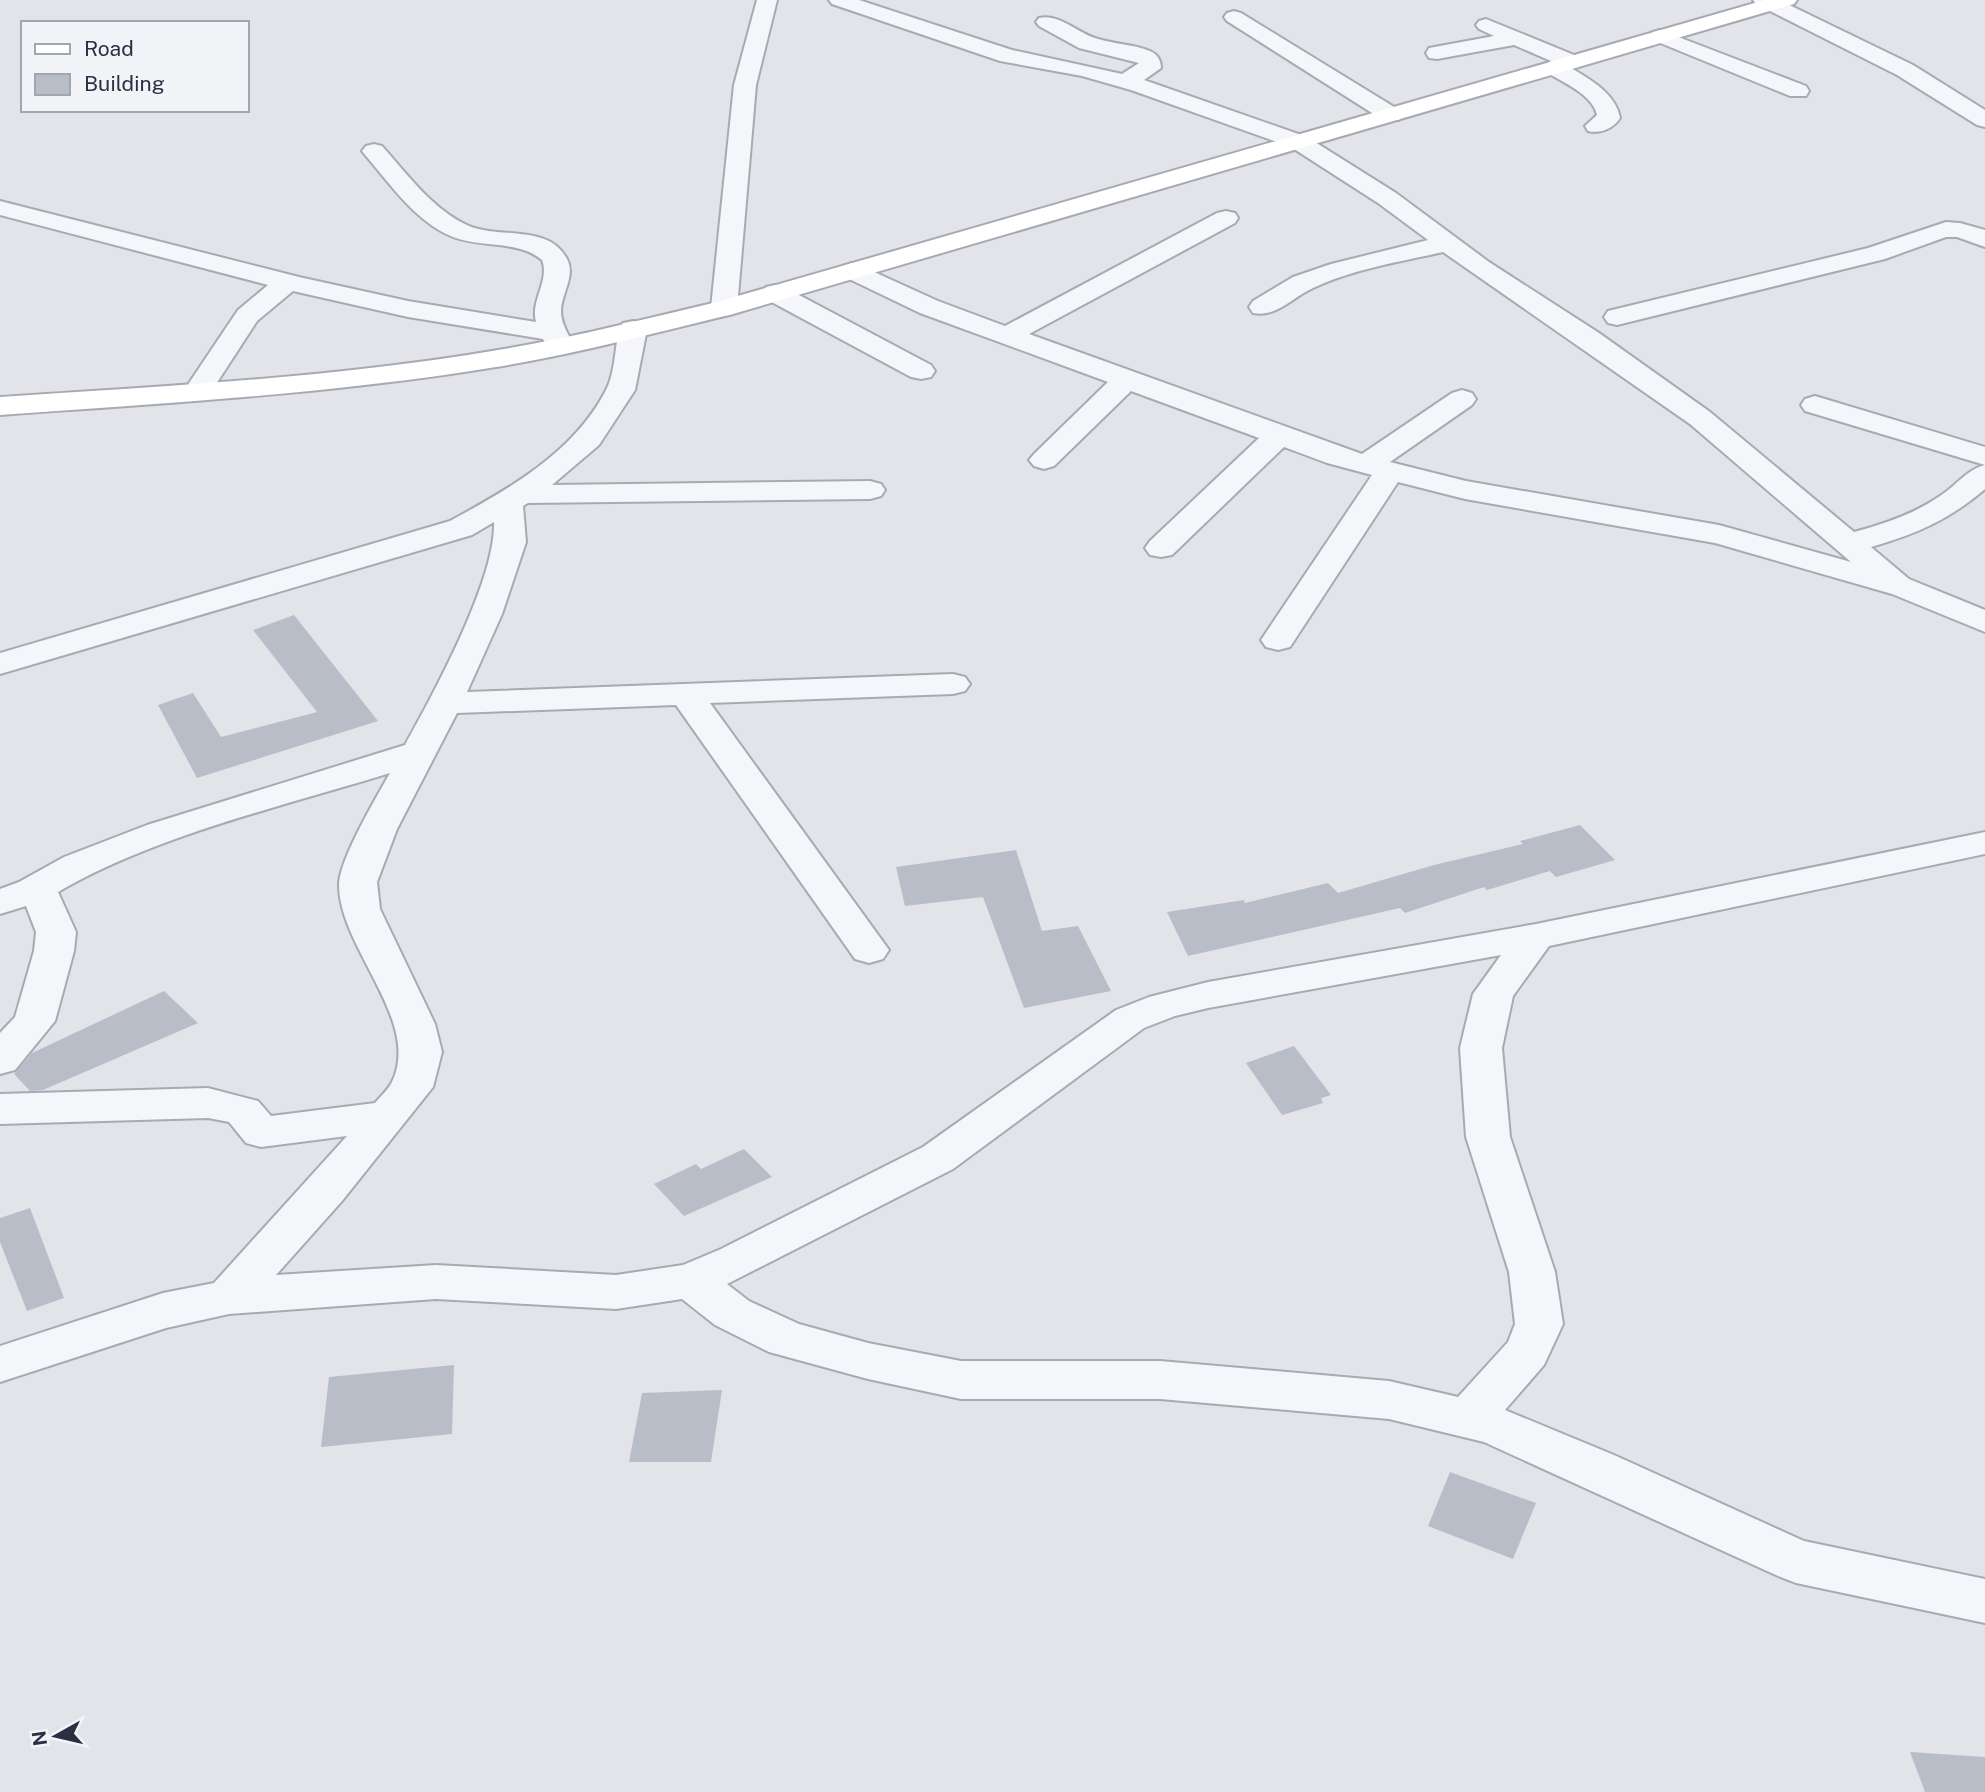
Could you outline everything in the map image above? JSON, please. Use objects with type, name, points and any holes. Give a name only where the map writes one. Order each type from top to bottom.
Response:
[{"type":"main road","points":[[0,406],[197,392],[373,374],[495,359],[557,340],[633,329],[724,308],[1774,1]]},
{"type":"street","points":[[724,308],[745,85],[767,0]]},
{"type":"street","points":[[839,0],[1008,56],[1125,82],[1299,142],[1387,198],[1447,243],[1700,418],[1897,585]]},
{"type":"street","points":[[1774,1],[1930,85],[1985,120]]},
{"type":"street","points":[[1234,17],[1391,115]]},
{"type":"street","points":[[1046,22],[1087,43],[1146,56],[1150,68],[1125,82]]},
{"type":"street","points":[[1486,25],[1517,38],[1562,64],[1605,102],[1609,118],[1596,126]]},
{"type":"street","points":[[1660,36],[1798,91]]},
{"type":"street","points":[[1437,53],[1517,38]]},
{"type":"street","points":[[1930,85],[1971,86]]},
{"type":"street","points":[[374,151],[432,215],[471,234],[533,245],[552,255],[559,270],[547,315],[557,340]]},
{"type":"street","points":[[0,208],[287,282],[557,340]]},
{"type":"street","points":[[1006,336],[1226,219]]},
{"type":"street","points":[[1617,317],[1876,254],[1902,247],[1943,230],[1956,230],[1985,239]]},
{"type":"street","points":[[1262,307],[1301,283],[1340,269],[1447,243]]},
{"type":"street","points":[[852,271],[929,307],[1006,336],[1279,436],[1378,468],[1465,491],[1719,534],[1897,585],[1985,622]]},
{"type":"street","points":[[197,392],[247,316],[287,282]]},
{"type":"street","points":[[775,293],[921,371]]},
{"type":"street","points":[[0,664],[461,528],[515,498],[589,439],[621,390],[633,329]]},
{"type":"street","points":[[1044,460],[1126,380]]},
{"type":"street","points":[[1278,640],[1378,468],[1462,399]]},
{"type":"street","points":[[1815,405],[1985,456]]},
{"type":"street","points":[[1161,548],[1279,436]]},
{"type":"street","points":[[1848,544],[1904,528],[1951,503],[1985,474]]},
{"type":"street","points":[[515,498],[870,490]]},
{"type":"street","points":[[229,1297],[412,1087],[421,1052],[414,1024],[361,909],[358,882],[378,830],[444,703],[486,614],[510,542],[515,498]]},
{"type":"street","points":[[444,703],[953,684]]},
{"type":"street","points":[[686,694],[869,950]]},
{"type":"street","points":[[17,896],[77,865],[160,833],[419,751]]},
{"type":"street","points":[[0,1364],[163,1311],[229,1297],[436,1282],[616,1292],[690,1281],[737,1261],[938,1158],[1130,1019],[1163,1006],[1208,995],[1536,936],[1985,843]]},
{"type":"street","points":[[0,1060],[34,1021],[54,951],[56,932],[43,899],[17,896]]},
{"type":"street","points":[[1468,1419],[1527,1352],[1539,1324],[1532,1272],[1488,1137],[1481,1048],[1493,994],[1536,936]]},
{"type":"street","points":[[0,1109],[208,1103],[243,1111],[261,1132],[388,1116]]},
{"type":"street","points":[[690,1281],[733,1314],[786,1339],[868,1361],[961,1380],[1160,1380],[1388,1400],[1468,1419],[1495,1426],[1596,1469],[1796,1561],[1985,1601]]},
{"type":"building","points":[[294,615],[378,721],[197,778],[158,705],[193,693],[221,737],[317,712],[253,630]]},
{"type":"building","points":[[1580,825],[1615,860],[1556,877],[1550,871],[1487,890],[1484,887],[1405,913],[1400,908],[1188,956],[1167,912],[1244,900],[1245,903],[1328,883],[1338,893],[1434,865],[1523,844],[1520,841]]},
{"type":"building","points":[[1016,850],[1042,931],[1078,926],[1111,991],[1024,1008],[983,897],[905,906],[896,867]]},
{"type":"building","points":[[164,991],[198,1023],[43,1090],[30,1091],[14,1074],[32,1053]]},
{"type":"building","points":[[1294,1046],[1331,1095],[1321,1098],[1323,1103],[1282,1115],[1246,1063]]},
{"type":"building","points":[[744,1149],[772,1177],[684,1216],[654,1184],[696,1164],[701,1169]]},
{"type":"building","points":[[30,1208],[64,1298],[27,1311],[0,1242],[0,1218]]},
{"type":"building","points":[[454,1365],[452,1434],[321,1447],[329,1377]]},
{"type":"building","points":[[722,1390],[711,1462],[629,1462],[642,1393]]},
{"type":"building","points":[[1450,1472],[1536,1503],[1513,1559],[1428,1526]]},
{"type":"building","points":[[1910,1752],[1985,1757],[1985,1792],[1925,1792]]}]
